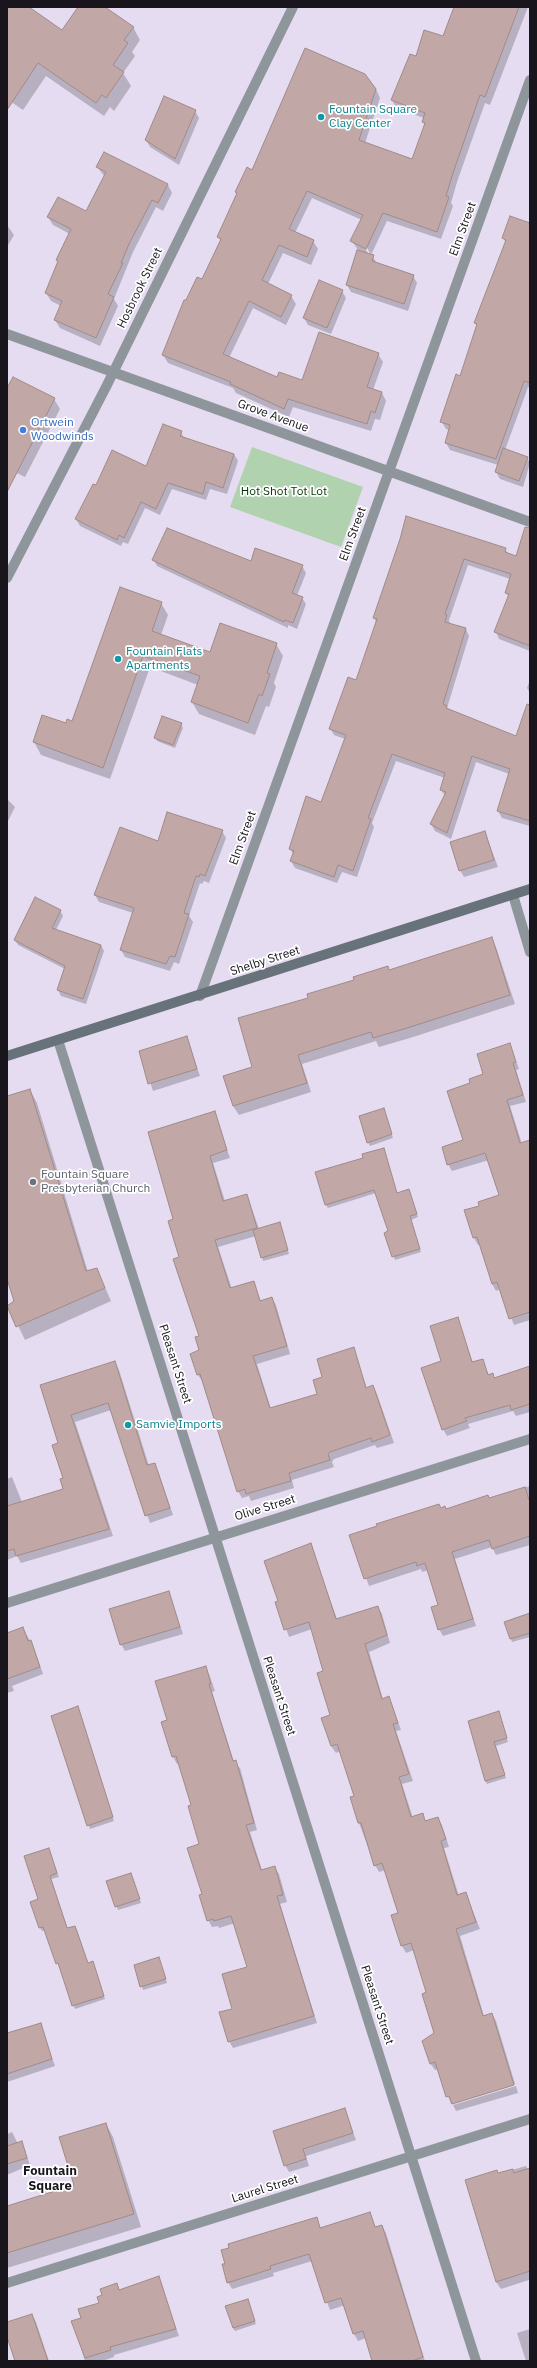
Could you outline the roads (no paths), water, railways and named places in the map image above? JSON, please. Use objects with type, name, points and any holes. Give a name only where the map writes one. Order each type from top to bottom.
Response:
[{"type":"main road","name":"Shelby Street","points":[[7,1056],[200,996],[530,889]]},
{"type":"street","name":"Hosbrook Street","points":[[7,578],[113,372],[293,7]]},
{"type":"street","name":"Elm Street","points":[[200,996],[530,80]]},
{"type":"street","name":"Grove Avenue","points":[[7,334],[530,522]]},
{"type":"street","points":[[513,895],[530,952]]},
{"type":"street","name":"Pleasant Street","points":[[58,1040],[476,2361]]},
{"type":"street","name":"Olive Street","points":[[7,1603],[530,1439]]},
{"type":"street","name":"Laurel Street","points":[[7,2283],[530,2119]]},
{"type":"place","name":"Fountain Square Clay Center","points":[[321,117]]},
{"type":"place","name":"Ortwein Woodwinds","points":[[23,430]]},
{"type":"place","name":"Fountain Flats Apartments","points":[[118,659]]},
{"type":"place","name":"Fountain Square Presbyterian Church","points":[[33,1182]]},
{"type":"place","name":"Samvie Imports","points":[[128,1425]]},
{"type":"district","name":"Fountain Square","points":[[50,2178]]},
{"type":"park label","name":"Hot Shot Tot Lot","points":[[284,492]]}]
